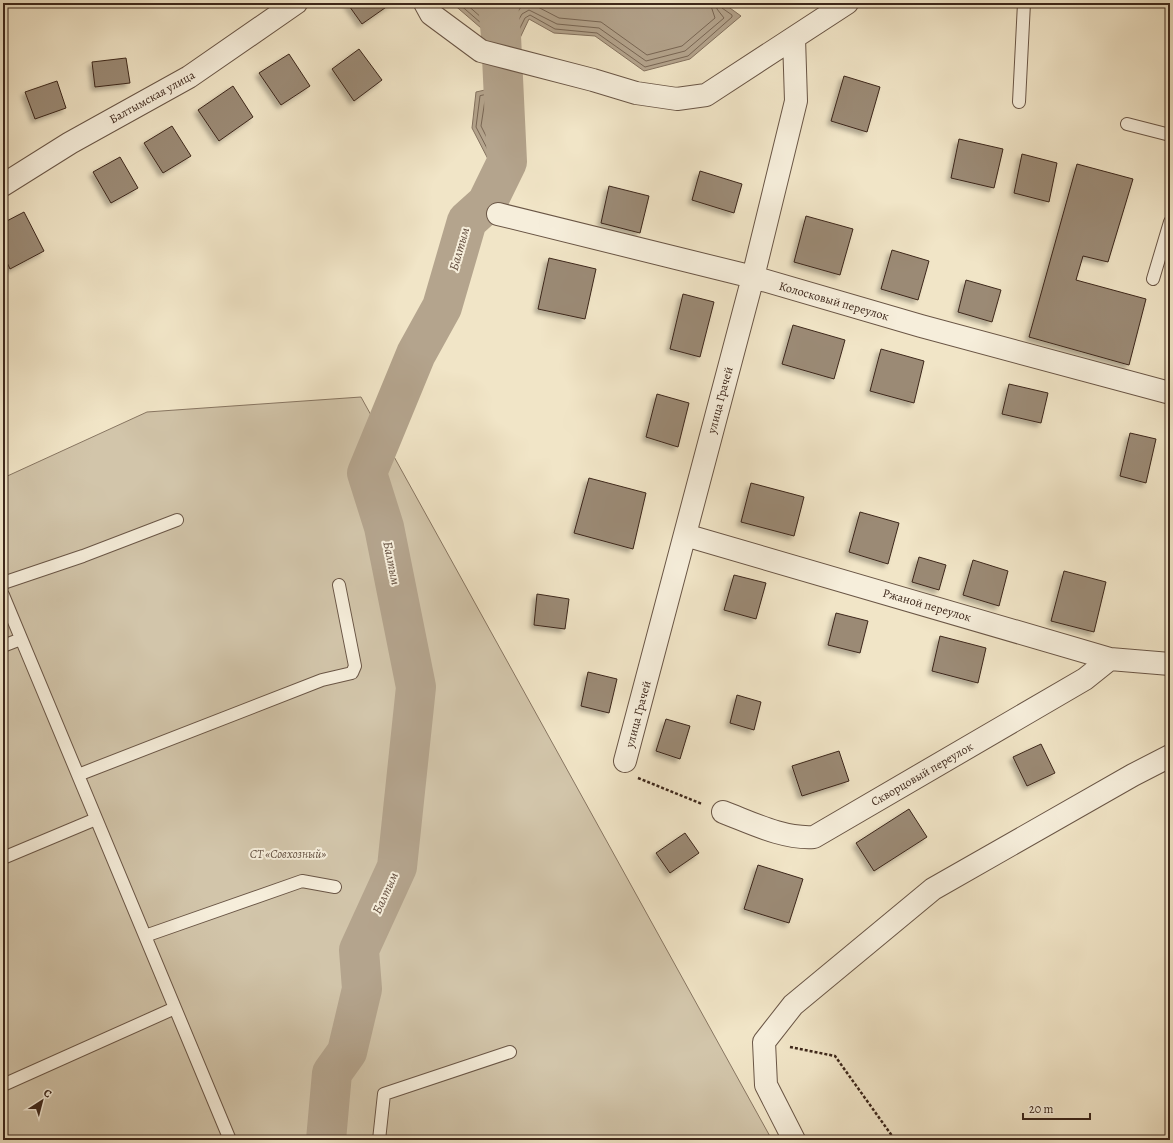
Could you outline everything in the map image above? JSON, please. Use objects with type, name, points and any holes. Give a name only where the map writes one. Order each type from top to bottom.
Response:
[{"type":"street","name":"Балтымская улица","points":[[3,185],[70,143],[189,77],[296,3]]},
{"type":"street","points":[[425,3],[431,14],[481,50],[636,93],[677,99],[706,95],[847,3]]},
{"type":"street","name":"улица Грачей","points":[[625,761],[753,277],[796,101],[794,38]]},
{"type":"street","name":"Колосковый переулок","points":[[498,214],[753,277],[921,326],[1170,393]]},
{"type":"street","name":"Ржаной переулок","points":[[685,535],[1110,659],[1170,664]]},
{"type":"street","name":"Скворцовый переулок","points":[[723,812],[788,836],[802,838],[814,837],[1085,679],[1110,659]]},
{"type":"street","points":[[794,1140],[766,1085],[764,1042],[793,1005],[933,889],[1170,756]]},
{"type":"lane","points":[[1019,102],[1024,3]]},
{"type":"lane","points":[[1127,124],[1170,135]]},
{"type":"lane","points":[[1153,279],[1170,222]]},
{"type":"lane","points":[[3,583],[83,556],[177,520]]},
{"type":"lane","points":[[78,775],[322,680],[352,673],[355,666],[339,585]]},
{"type":"lane","points":[[3,595],[230,1140]]},
{"type":"lane","points":[[3,646],[21,639]]},
{"type":"lane","points":[[3,858],[96,819]]},
{"type":"lane","points":[[145,936],[302,881],[335,887]]},
{"type":"lane","points":[[3,1085],[175,1008]]},
{"type":"lane","points":[[380,1140],[384,1094],[510,1052]]},
{"type":"path","points":[[625,761],[630,771],[639,778],[723,812]]},
{"type":"path","points":[[764,1042],[835,1056],[895,1140]]},
{"type":"green space","name":"СТ «Совхозный»","points":[[361,397],[772,1140],[3,1140],[3,478],[147,412]]},
{"type":"water","points":[[452,3],[723,3],[741,16],[690,59],[644,71],[595,36],[554,33],[529,19],[520,38],[488,34]]},
{"type":"water","points":[[512,84],[522,113],[525,163],[489,161],[472,128],[476,92]]},
{"type":"building","points":[[347,3],[392,3],[362,24]]},
{"type":"building","points":[[359,49],[382,80],[354,101],[332,69]]},
{"type":"building","points":[[289,54],[310,86],[281,105],[259,73]]},
{"type":"building","points":[[126,58],[130,83],[95,87],[92,62]]},
{"type":"building","points":[[844,76],[880,87],[867,132],[831,121]]},
{"type":"building","points":[[57,81],[66,108],[35,119],[25,92]]},
{"type":"building","points":[[233,86],[253,117],[219,141],[198,110]]},
{"type":"building","points":[[172,126],[191,156],[163,173],[144,143]]},
{"type":"building","points":[[959,139],[1003,149],[994,188],[951,178]]},
{"type":"building","points":[[1022,154],[1057,163],[1049,202],[1014,193]]},
{"type":"building","points":[[120,157],[138,188],[111,203],[93,172]]},
{"type":"building","points":[[1077,164],[1133,179],[1108,262],[1083,256],[1076,280],[1146,299],[1129,365],[1029,337]]},
{"type":"building","points":[[700,171],[742,184],[734,213],[692,200]]},
{"type":"building","points":[[609,186],[649,196],[640,233],[601,223]]},
{"type":"building","points":[[24,212],[44,251],[10,269],[3,254],[3,223]]},
{"type":"building","points":[[806,216],[853,229],[840,275],[794,262]]},
{"type":"building","points":[[892,250],[929,261],[918,300],[881,289]]},
{"type":"building","points":[[549,258],[596,269],[585,319],[538,309]]},
{"type":"building","points":[[966,280],[1001,290],[992,322],[958,312]]},
{"type":"building","points":[[683,294],[714,302],[700,357],[670,349]]},
{"type":"building","points":[[793,325],[845,340],[834,379],[782,364]]},
{"type":"building","points":[[881,349],[924,361],[914,403],[870,391]]},
{"type":"building","points":[[1009,384],[1048,393],[1041,423],[1002,414]]},
{"type":"building","points":[[657,394],[689,403],[678,447],[646,437]]},
{"type":"building","points":[[1130,433],[1156,439],[1146,483],[1120,476]]},
{"type":"building","points":[[589,478],[646,493],[633,549],[574,533]]},
{"type":"building","points":[[751,483],[804,497],[794,536],[741,522]]},
{"type":"building","points":[[860,512],[899,523],[888,564],[849,552]]},
{"type":"building","points":[[919,557],[946,565],[939,590],[912,582]]},
{"type":"building","points":[[973,560],[1008,571],[999,606],[963,595]]},
{"type":"building","points":[[1064,571],[1106,582],[1094,632],[1051,621]]},
{"type":"building","points":[[734,575],[766,583],[756,619],[724,610]]},
{"type":"building","points":[[537,594],[569,599],[565,629],[534,625]]},
{"type":"building","points":[[836,613],[868,621],[860,653],[828,645]]},
{"type":"building","points":[[940,636],[986,648],[978,683],[932,671]]},
{"type":"building","points":[[588,672],[617,679],[609,713],[581,706]]},
{"type":"building","points":[[737,695],[761,702],[754,730],[730,723]]},
{"type":"building","points":[[666,719],[690,726],[680,759],[656,751]]},
{"type":"building","points":[[1041,744],[1055,773],[1027,786],[1013,757]]},
{"type":"building","points":[[839,751],[849,781],[802,796],[792,766]]},
{"type":"building","points":[[909,809],[927,837],[874,871],[856,843]]},
{"type":"building","points":[[685,833],[699,853],[670,873],[656,853]]},
{"type":"building","points":[[758,865],[803,879],[789,923],[744,909]]},
{"type":"waterway","name":"Балтым","points":[[326,1140],[332,1073],[347,1052],[362,989],[359,950],[397,867],[416,687],[384,527],[367,473],[416,354],[442,307],[467,221],[487,203],[507,162],[498,3]]}]
